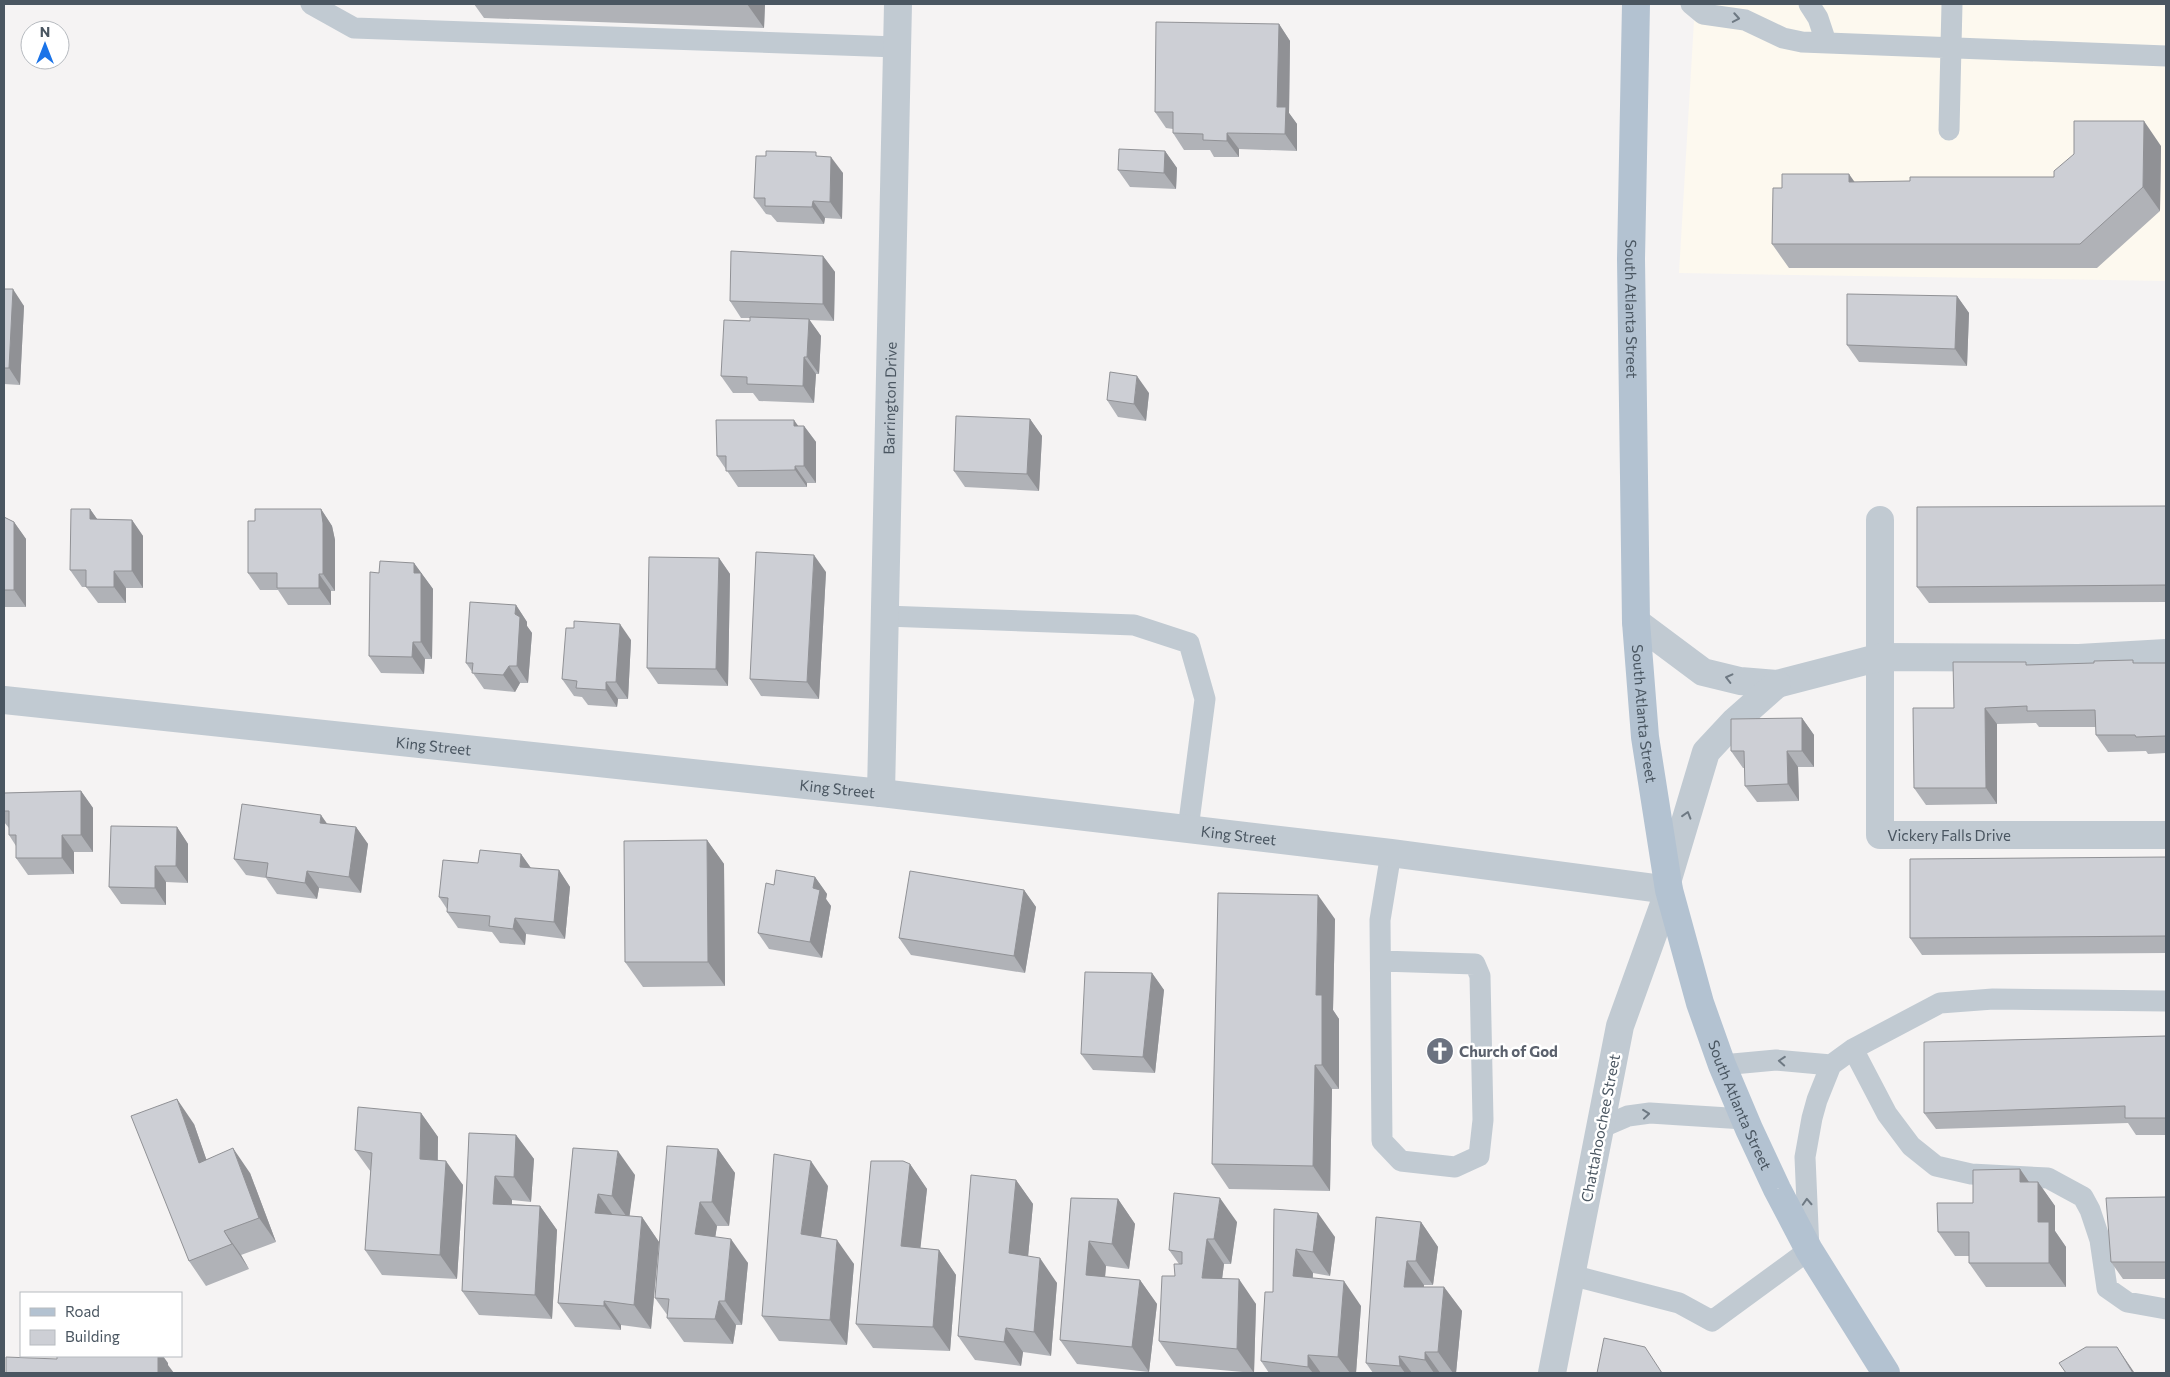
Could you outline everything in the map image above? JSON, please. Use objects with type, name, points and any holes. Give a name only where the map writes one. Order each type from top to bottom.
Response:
[{"type":"main road","name":"South Atlanta Street","points":[[1636,4],[1631,259],[1636,622],[1645,737],[1669,884],[1686,956],[1722,1065],[1744,1119],[1777,1189],[1810,1250],[1886,1373]]},
{"type":"street","name":"Barrington Drive","points":[[881,793],[898,4]]},
{"type":"street","name":"Vickery Falls Drive","points":[[1880,520],[1880,835],[2166,835]]},
{"type":"street","points":[[1636,622],[1702,672],[1740,681],[1777,684],[1880,657],[2079,658],[2166,653]]},
{"type":"street","points":[[1669,884],[1706,752],[1734,722],[1777,684]]},
{"type":"street","name":"King Street","points":[[4,700],[881,793],[1669,884]]},
{"type":"street","name":"Chattahoochee Street","points":[[1552,1373],[1620,1026],[1669,884]]},
{"type":"lane","points":[[310,4],[354,28],[897,47]]},
{"type":"lane","points":[[1691,4],[1702,14],[1746,20],[1783,38],[1802,42],[2166,56]]},
{"type":"lane","points":[[1809,4],[1818,18],[1826,42]]},
{"type":"lane","points":[[1949,130],[1952,4]]},
{"type":"lane","points":[[885,616],[1134,625],[1189,643],[1205,699],[1188,829]]},
{"type":"lane","points":[[1381,962],[1475,964],[1480,976],[1483,1120],[1480,1156],[1455,1167],[1401,1161],[1382,1141],[1380,920],[1391,853]]},
{"type":"lane","points":[[1571,1275],[1679,1303],[1712,1322],[1810,1250],[1805,1158],[1817,1100],[1831,1065],[1853,1049],[1940,1003],[1993,999],[2166,1001]]},
{"type":"lane","points":[[1853,1049],[1887,1114],[1911,1146],[1936,1166],[1971,1174],[2048,1178],[2083,1197],[2090,1210],[2100,1240],[2107,1288],[2127,1302],[2166,1309]]},
{"type":"lane","points":[[1722,1065],[1776,1060],[1831,1065]]},
{"type":"lane","points":[[1600,1128],[1628,1116],[1650,1113],[1744,1119]]},
{"type":"shaded area","points":[[1695,4],[2166,4],[2166,281],[1679,273]]},
{"type":"building","points":[[1156,22],[1279,24],[1277,107],[1286,107],[1285,134],[1227,133],[1227,141],[1203,140],[1203,134],[1173,133],[1173,112],[1155,112]]},
{"type":"building","points":[[2074,121],[2144,121],[2143,187],[2080,244],[1772,244],[1773,188],[1782,188],[1782,174],[1849,174],[1849,182],[1910,181],[1910,177],[2054,177],[2054,171],[2074,154]]},
{"type":"building","points":[[1119,149],[1165,151],[1164,173],[1118,170]]},
{"type":"building","points":[[766,151],[816,152],[816,156],[831,157],[830,202],[813,201],[812,207],[765,206],[765,198],[754,198],[756,156],[766,156]]},
{"type":"building","points":[[731,251],[823,256],[823,304],[730,301]]},
{"type":"building","points":[[4,289],[13,289],[9,368],[4,368]]},
{"type":"building","points":[[1847,294],[1957,296],[1955,349],[1847,345]]},
{"type":"building","points":[[750,317],[809,319],[807,357],[804,357],[803,386],[747,384],[747,377],[721,376],[724,320],[750,321]]},
{"type":"building","points":[[1110,372],[1137,376],[1134,404],[1107,400]]},
{"type":"building","points":[[956,416],[1030,419],[1027,474],[954,471]]},
{"type":"building","points":[[716,420],[794,420],[794,426],[804,426],[804,466],[795,466],[795,470],[726,471],[726,456],[717,456]]},
{"type":"building","points":[[2166,506],[2166,585],[1917,587],[1917,507]]},
{"type":"building","points":[[71,509],[90,509],[90,519],[132,520],[132,571],[114,571],[114,587],[86,587],[86,570],[70,570]]},
{"type":"building","points":[[255,509],[321,509],[323,523],[323,574],[319,574],[319,588],[277,588],[277,573],[248,573],[248,521],[255,521]]},
{"type":"building","points":[[4,517],[14,522],[14,590],[4,590]]},
{"type":"building","points":[[756,552],[814,555],[807,682],[750,679]]},
{"type":"building","points":[[649,557],[719,558],[716,669],[647,668]]},
{"type":"building","points":[[380,561],[414,563],[414,573],[421,573],[421,642],[413,642],[412,657],[369,656],[370,572],[379,573]]},
{"type":"building","points":[[470,602],[516,605],[515,614],[520,617],[517,666],[509,666],[503,675],[472,673],[473,663],[466,663]]},
{"type":"building","points":[[574,621],[620,624],[616,682],[606,682],[606,690],[576,688],[577,681],[562,679],[566,628],[574,628]]},
{"type":"building","points":[[2133,660],[2133,663],[2166,663],[2166,736],[2096,735],[2095,710],[2027,711],[2027,706],[1985,708],[1986,788],[1914,788],[1913,708],[1954,708],[1953,662],[2026,662],[2026,665]]},
{"type":"building","points":[[1802,718],[1802,751],[1787,751],[1788,784],[1745,786],[1744,751],[1731,751],[1731,719]]},
{"type":"building","points":[[81,791],[81,835],[62,835],[62,858],[16,858],[16,835],[9,835],[9,811],[4,811],[4,793]]},
{"type":"building","points":[[242,804],[321,815],[320,823],[356,827],[349,877],[307,871],[305,883],[266,877],[268,863],[234,859]]},
{"type":"building","points":[[111,826],[177,827],[176,866],[155,866],[155,888],[109,887]]},
{"type":"building","points":[[707,840],[708,962],[625,962],[624,841]]},
{"type":"building","points":[[480,850],[521,854],[520,867],[559,870],[554,922],[515,918],[513,929],[489,926],[490,916],[447,912],[448,898],[439,897],[443,860],[478,863]]},
{"type":"building","points":[[2166,857],[2166,936],[1910,938],[1910,859]]},
{"type":"building","points":[[776,870],[815,877],[813,888],[820,890],[810,942],[758,933],[766,883],[774,885]]},
{"type":"building","points":[[910,871],[1024,890],[1014,956],[899,938]]},
{"type":"building","points":[[1218,893],[1318,895],[1316,995],[1322,995],[1322,1065],[1315,1065],[1313,1166],[1212,1164]]},
{"type":"building","points":[[1085,972],[1152,973],[1143,1057],[1081,1054]]},
{"type":"building","points":[[2166,1036],[2166,1118],[2125,1118],[2125,1106],[1924,1113],[1924,1042]]},
{"type":"building","points":[[177,1099],[199,1163],[233,1148],[259,1218],[224,1231],[232,1244],[189,1261],[131,1116]]},
{"type":"building","points":[[358,1107],[421,1113],[420,1159],[446,1161],[440,1255],[365,1250],[372,1153],[355,1150]]},
{"type":"building","points":[[469,1133],[516,1135],[514,1177],[495,1176],[493,1204],[540,1206],[535,1295],[462,1291]]},
{"type":"building","points":[[667,1146],[718,1149],[712,1202],[700,1202],[695,1234],[731,1239],[725,1301],[719,1301],[715,1319],[667,1318],[669,1299],[655,1298]]},
{"type":"building","points":[[573,1148],[618,1151],[612,1196],[598,1194],[595,1213],[642,1217],[634,1305],[604,1301],[604,1306],[558,1303]]},
{"type":"building","points":[[774,1154],[811,1161],[801,1234],[837,1240],[830,1320],[762,1316]]},
{"type":"building","points":[[871,1161],[903,1161],[910,1164],[901,1246],[939,1250],[933,1327],[856,1324]]},
{"type":"building","points":[[2020,1169],[2020,1182],[2038,1182],[2038,1222],[2049,1222],[2049,1263],[1969,1263],[1969,1232],[1938,1232],[1937,1203],[1973,1203],[1973,1170]]},
{"type":"building","points":[[971,1175],[1016,1180],[1009,1253],[1040,1258],[1034,1332],[1006,1328],[1004,1342],[958,1336]]},
{"type":"building","points":[[1174,1193],[1220,1198],[1214,1239],[1207,1239],[1202,1278],[1239,1279],[1237,1349],[1159,1341],[1162,1276],[1175,1276],[1174,1264],[1182,1264],[1182,1252],[1169,1250]]},
{"type":"building","points":[[2166,1197],[2166,1262],[2111,1262],[2106,1198]]},
{"type":"building","points":[[1071,1198],[1118,1199],[1112,1244],[1089,1241],[1086,1275],[1140,1280],[1132,1347],[1060,1340]]},
{"type":"building","points":[[1274,1209],[1318,1213],[1313,1252],[1296,1249],[1293,1276],[1344,1281],[1338,1357],[1308,1355],[1308,1367],[1261,1361],[1265,1292],[1273,1292]]},
{"type":"building","points":[[1376,1217],[1421,1222],[1416,1261],[1407,1261],[1404,1287],[1444,1287],[1438,1352],[1425,1352],[1425,1360],[1399,1356],[1400,1366],[1366,1363]]},
{"type":"building","points":[[1604,1338],[1645,1347],[1662,1373],[1597,1373]]},
{"type":"building","points":[[2086,1347],[2117,1347],[2133,1373],[2066,1373],[2059,1363]]},
{"type":"building","points":[[6,1357],[57,1359],[57,1357],[158,1357],[158,1373],[6,1373]]},
{"type":"place","name":"Church of God","points":[[1440,1051]]}]
